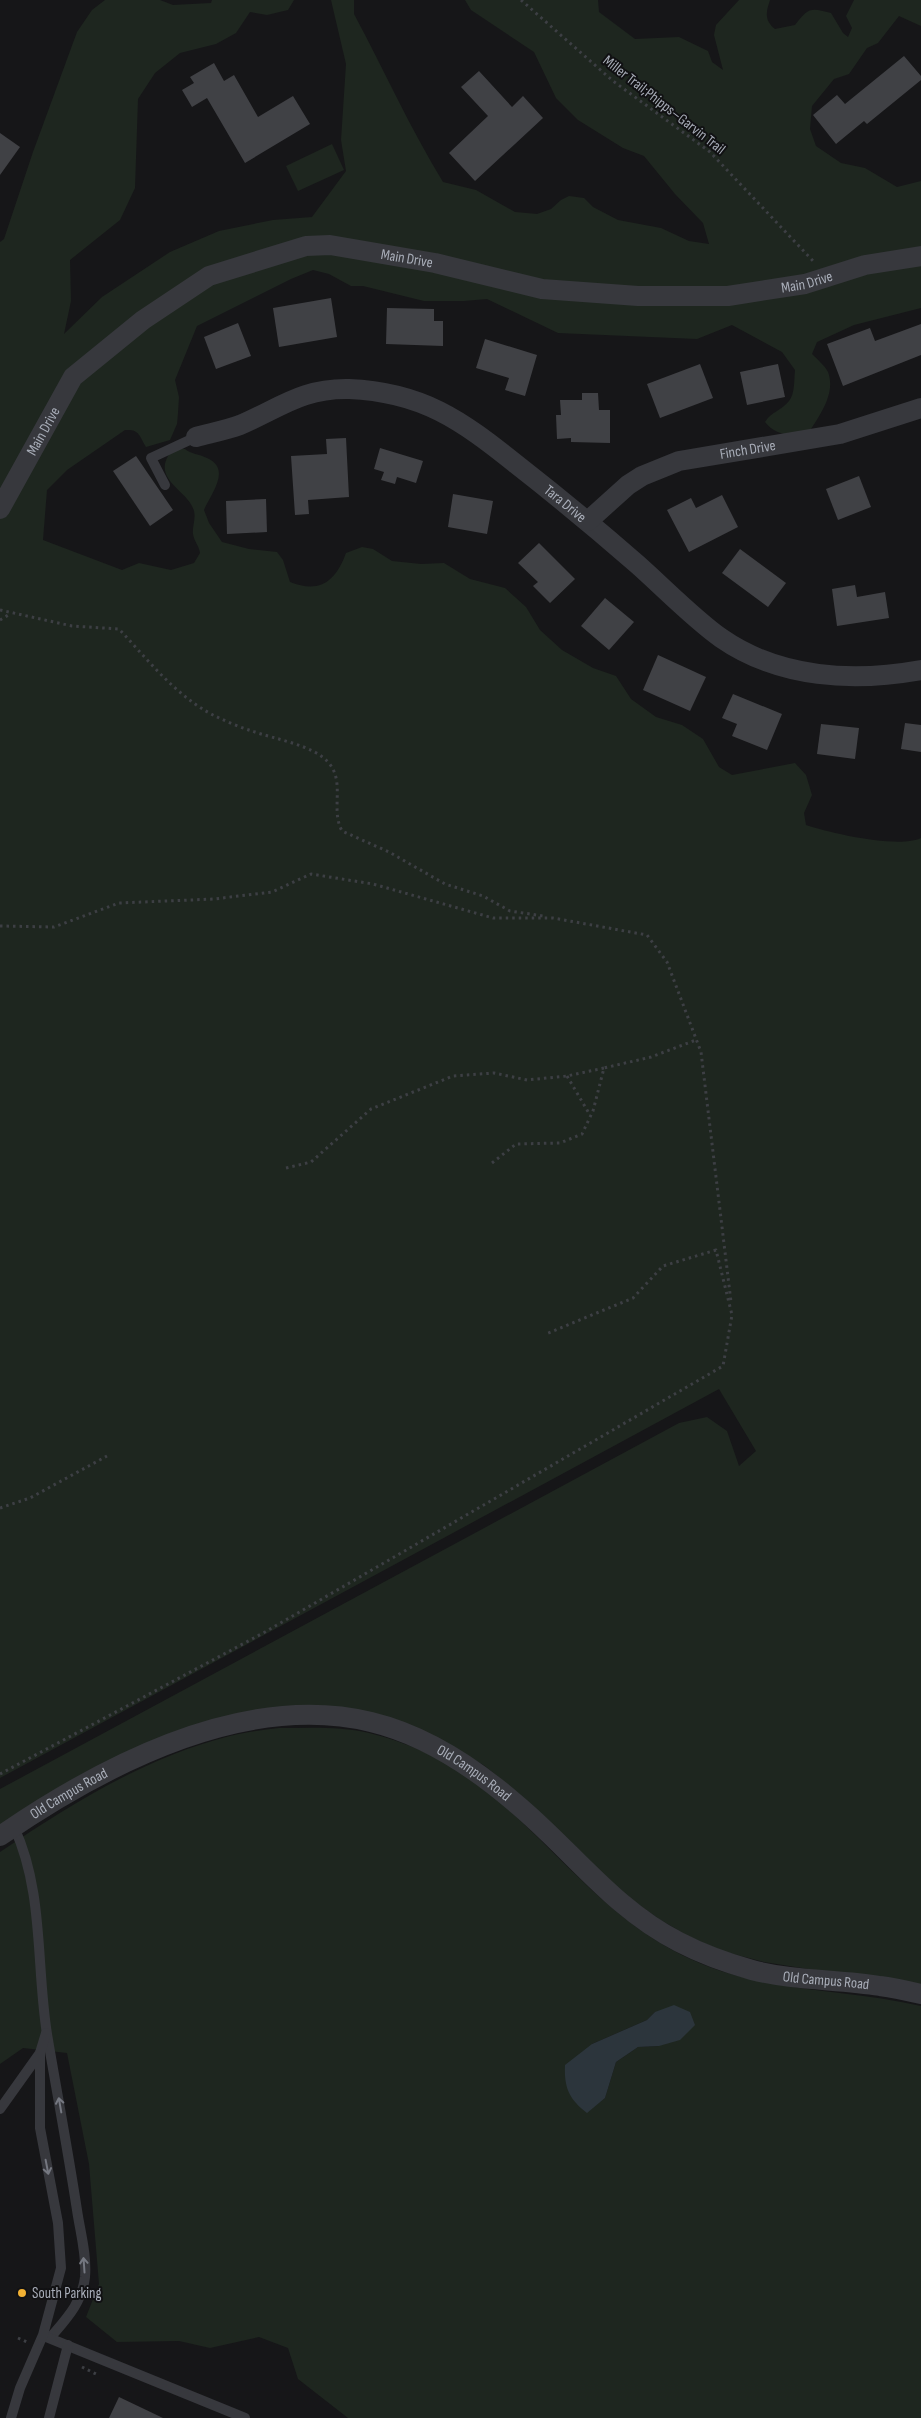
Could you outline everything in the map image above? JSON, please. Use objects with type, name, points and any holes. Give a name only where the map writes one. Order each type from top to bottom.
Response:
[{"type":"street","name":"Main Drive","points":[[0,509],[73,377],[143,320],[209,276],[306,246],[330,245],[435,262],[542,289],[638,296],[728,296],[805,284],[865,265],[921,256]]},
{"type":"street","name":"Tara Drive","points":[[196,437],[239,425],[300,396],[348,389],[385,394],[423,404],[457,419],[588,521],[722,639],[764,660],[811,674],[860,678],[921,670]]},
{"type":"street","name":"Finch Drive","points":[[588,521],[628,485],[649,473],[680,461],[840,434],[921,408]]},
{"type":"street","name":"Old Campus Road","points":[[7,1831],[46,1805],[109,1770],[144,1754],[229,1724],[274,1715],[330,1716],[371,1722],[409,1735],[445,1751],[480,1772],[528,1814],[612,1896],[652,1927],[679,1942],[719,1960],[754,1970],[880,1986],[921,1994]]},
{"type":"lane","points":[[165,485],[151,458],[196,437]]},
{"type":"lane","points":[[7,1831],[26,1852],[32,1879],[47,2032],[68,2151],[85,2276],[77,2305],[47,2337],[20,2388],[11,2418]]},
{"type":"lane","points":[[0,2109],[40,2053],[47,2032]]},
{"type":"lane","points":[[40,2053],[40,2128],[58,2223],[62,2268],[47,2337]]},
{"type":"lane","points":[[47,2337],[245,2418]]},
{"type":"lane","points":[[49,2418],[68,2345]]},
{"type":"path","name":"Miller Trail;Phipps–Garvin Trail","points":[[521,0],[612,81],[710,152],[828,277]]},
{"type":"path","points":[[0,610],[11,614],[72,626],[119,628],[180,694],[213,715],[250,731],[315,751],[328,761],[336,772],[338,788],[336,804],[339,825],[342,831],[389,852],[445,884],[483,896],[510,911],[647,935],[667,962],[701,1052],[732,1315],[723,1366],[265,1632],[0,1774]]},
{"type":"path","points":[[0,620],[11,614]]},
{"type":"path","points":[[0,926],[54,926],[119,903],[214,899],[272,892],[311,874],[373,884],[492,918],[551,918]]},
{"type":"path","points":[[286,1168],[312,1162],[371,1109],[453,1076],[494,1073],[526,1080],[567,1076],[651,1057],[696,1040]]},
{"type":"path","points":[[492,1163],[516,1144],[560,1143],[582,1134],[591,1116],[604,1068]]},
{"type":"path","points":[[567,1076],[591,1116]]},
{"type":"path","points":[[546,1334],[634,1298],[664,1266],[716,1250],[732,1315]]},
{"type":"path","points":[[0,1508],[30,1498],[107,1456]]},
{"type":"shaded area","points":[[105,0],[160,0],[173,5],[211,3],[212,0],[294,0],[288,10],[267,15],[250,12],[236,33],[216,44],[180,53],[155,73],[138,99],[135,188],[120,220],[70,260],[71,301],[64,334],[102,297],[170,252],[219,231],[273,220],[312,217],[346,171],[341,140],[346,64],[331,0],[354,0],[354,14],[408,120],[443,182],[476,190],[515,212],[537,214],[551,209],[569,196],[584,198],[593,207],[618,220],[661,228],[689,241],[709,244],[703,223],[675,194],[644,156],[623,148],[578,120],[556,98],[534,52],[471,10],[465,0],[598,0],[599,12],[635,39],[679,37],[708,51],[712,62],[723,70],[714,35],[716,25],[739,0],[770,0],[767,16],[771,26],[775,29],[795,25],[810,10],[831,13],[843,33],[848,37],[852,28],[846,16],[854,0],[921,0],[921,26],[899,16],[878,43],[867,48],[849,74],[834,79],[812,106],[810,129],[816,146],[841,163],[865,168],[897,187],[921,181],[921,308],[854,325],[817,342],[812,354],[828,372],[830,388],[826,404],[809,432],[797,434],[780,433],[765,422],[791,398],[795,370],[782,352],[732,325],[697,339],[558,333],[487,299],[424,301],[363,286],[351,286],[329,274],[313,270],[197,326],[175,380],[179,397],[178,413],[177,424],[170,440],[146,447],[136,432],[125,430],[67,470],[47,490],[43,540],[122,570],[139,563],[171,570],[194,563],[200,553],[193,534],[194,511],[186,497],[165,472],[165,465],[169,454],[177,449],[185,449],[207,458],[218,469],[218,482],[204,510],[209,523],[222,542],[249,549],[277,552],[283,560],[290,582],[310,586],[326,582],[337,571],[346,553],[362,547],[373,549],[392,561],[421,564],[444,563],[470,579],[505,588],[526,607],[540,630],[562,650],[593,668],[616,676],[631,699],[656,717],[682,725],[703,739],[719,767],[732,775],[795,763],[806,775],[812,795],[804,813],[806,825],[847,836],[881,841],[911,841],[921,838],[921,1987],[764,1962],[722,1951],[688,1936],[659,1919],[618,1890],[530,1803],[485,1766],[448,1744],[271,1708],[0,1828],[0,1789],[679,1423],[707,1417],[727,1431],[739,1466],[756,1451],[719,1389],[0,1778],[0,242],[4,239],[33,152],[77,32],[92,10]]},
{"type":"shaded area","points":[[332,144],[344,170],[298,191],[286,166]]},
{"type":"shaded area","points":[[279,1728],[347,1729],[369,1733],[397,1741],[454,1767],[504,1805],[600,1898],[653,1938],[682,1955],[711,1967],[769,1983],[921,2006],[921,2418],[348,2418],[298,2379],[288,2348],[259,2337],[210,2348],[179,2341],[117,2342],[86,2317],[99,2284],[89,2164],[67,2053],[23,2048],[0,2064],[0,1852],[82,1800],[139,1769],[199,1745],[236,1735]],"holes":[[[655,2012],[659,2046],[638,2047],[616,2062],[605,2098],[587,2112],[592,2044],[647,2020]]]},
{"type":"shaded area","points":[[674,2005],[690,2012],[695,2025],[680,2040],[659,2046],[638,2047],[616,2062],[605,2098],[587,2113],[581,2108],[572,2098],[567,2087],[565,2065],[592,2044],[647,2020],[655,2012]]},
{"type":"building","points":[[904,56],[921,76],[921,80],[867,124],[864,121],[836,144],[813,115],[837,95],[845,104]]},
{"type":"building","points":[[214,63],[224,81],[234,75],[258,117],[293,96],[310,124],[245,163],[207,98],[192,107],[182,90],[194,83],[190,77]]},
{"type":"building","points":[[479,71],[512,107],[523,96],[543,118],[475,181],[449,153],[488,116],[461,87]]},
{"type":"building","points":[[0,133],[20,147],[0,175]]},
{"type":"building","points":[[331,298],[337,337],[279,347],[273,308]]},
{"type":"building","points":[[387,308],[434,309],[434,321],[443,321],[443,346],[386,344]]},
{"type":"building","points":[[238,323],[251,356],[216,369],[204,337]]},
{"type":"building","points":[[921,324],[921,355],[843,386],[827,344],[870,328],[875,341]]},
{"type":"building","points":[[485,339],[537,355],[525,396],[505,390],[509,378],[476,368]]},
{"type":"building","points":[[700,364],[713,398],[660,418],[647,384]]},
{"type":"building","points":[[778,364],[785,397],[747,405],[740,372]]},
{"type":"building","points":[[582,393],[598,393],[599,410],[610,410],[610,443],[571,442],[571,438],[557,439],[556,415],[561,415],[560,400],[582,400]]},
{"type":"building","points":[[346,438],[349,497],[308,500],[309,514],[295,515],[291,456],[327,454],[326,439]]},
{"type":"building","points":[[380,448],[423,461],[416,483],[397,477],[395,484],[381,480],[384,472],[374,469]]},
{"type":"building","points":[[136,456],[173,510],[150,526],[113,471]]},
{"type":"building","points":[[859,476],[871,507],[838,520],[826,489]]},
{"type":"building","points":[[453,494],[493,501],[487,534],[448,527]]},
{"type":"building","points":[[722,495],[738,527],[689,552],[667,510],[691,498],[696,508]]},
{"type":"building","points":[[266,499],[267,532],[227,534],[226,501]]},
{"type":"building","points":[[539,543],[575,579],[550,603],[533,586],[538,582],[518,563]]},
{"type":"building","points":[[740,549],[786,583],[768,607],[722,573]]},
{"type":"building","points":[[855,585],[857,597],[885,592],[889,618],[837,626],[832,589]]},
{"type":"building","points":[[605,598],[634,622],[609,650],[581,626]]},
{"type":"building","points":[[658,655],[706,677],[690,711],[643,690]]},
{"type":"building","points":[[733,694],[782,714],[767,750],[732,736],[737,724],[722,718]]},
{"type":"building","points":[[905,723],[921,725],[921,752],[901,749]]},
{"type":"building","points":[[821,724],[859,728],[855,759],[817,754]]},
{"type":"building","points":[[119,2397],[163,2418],[109,2418]]},
{"type":"place","name":"South Parking","points":[[22,2293]]}]
